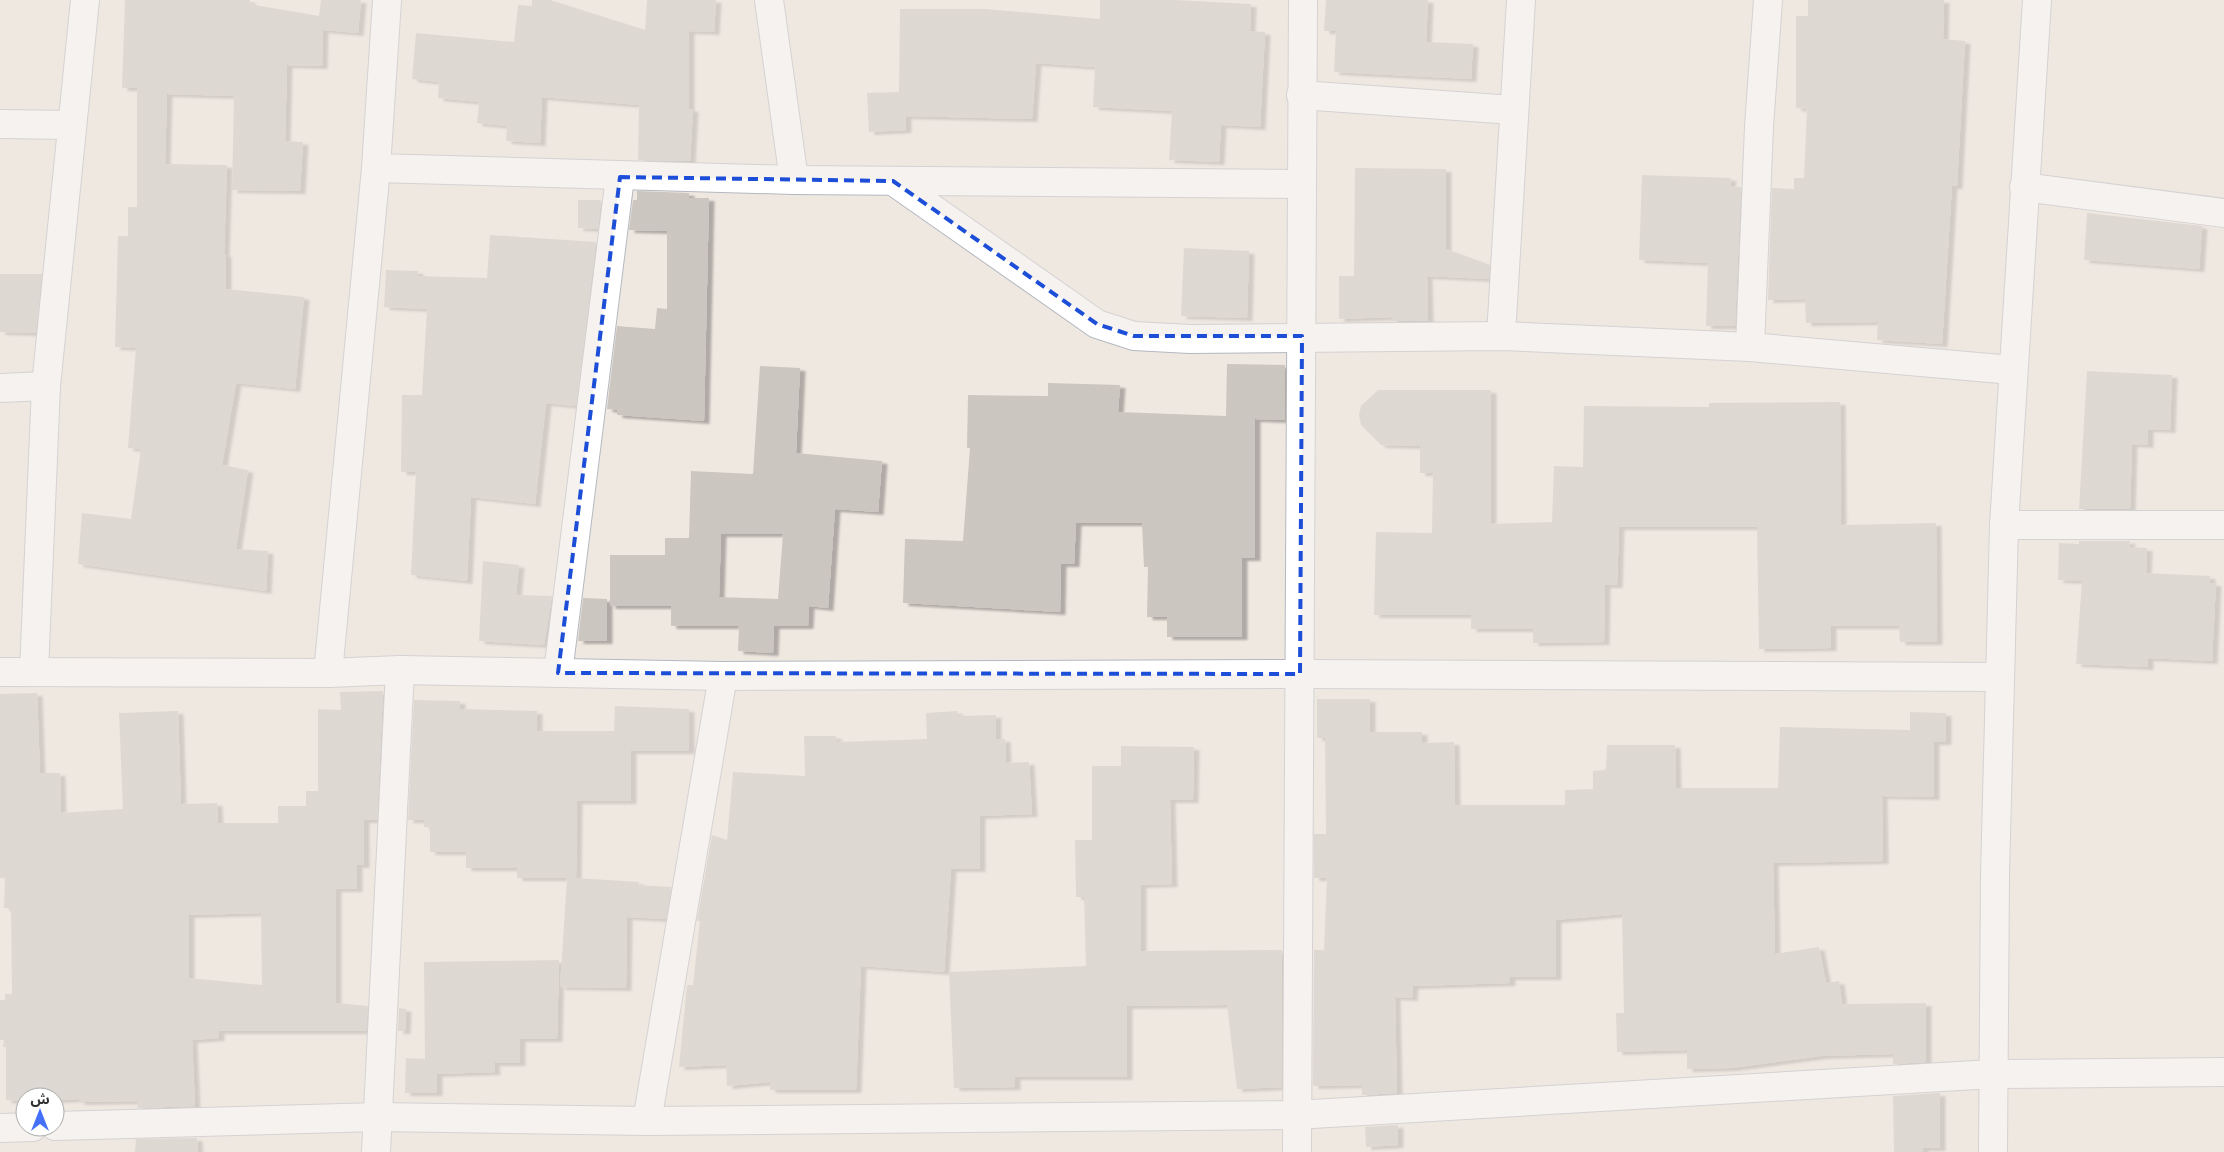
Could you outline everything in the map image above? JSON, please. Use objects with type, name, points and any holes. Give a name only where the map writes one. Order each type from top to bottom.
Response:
[{"type":"street","points":[[34,672],[46,386],[85,0]]},
{"type":"street","points":[[328,673],[376,168],[386,0]]},
{"type":"street","points":[[769,0],[794,180]]},
{"type":"street","points":[[1297,1152],[1295,1115],[1302,336],[1301,95],[1304,0]]},
{"type":"street","points":[[1501,336],[1521,0]]},
{"type":"street","points":[[1750,347],[1759,127],[1768,0]]},
{"type":"street","points":[[1993,1152],[2004,525],[2012,370],[2037,0]]},
{"type":"street","points":[[1301,95],[1513,110]]},
{"type":"street","points":[[0,124],[71,125]]},
{"type":"street","points":[[376,168],[794,180],[1301,184]]},
{"type":"street","points":[[558,673],[620,176]]},
{"type":"street","points":[[893,181],[1097,324],[1134,336],[1190,339],[1302,336],[1501,336],[1750,347],[2012,370]]},
{"type":"street","points":[[2024,187],[2224,213]]},
{"type":"street","points":[[0,388],[46,386]]},
{"type":"street","points":[[2004,525],[2224,526]]},
{"type":"street","points":[[376,1152],[400,670]]},
{"type":"street","points":[[0,672],[328,673],[400,670],[723,676],[1300,674],[2000,677]]},
{"type":"street","points":[[647,1121],[723,676]]},
{"type":"street","points":[[65,1126],[378,1117],[647,1121],[1295,1115],[1993,1074],[2224,1072]]},
{"type":"street","points":[[0,1128],[15,1128]]},
{"type":"highlighted area","points":[[620,177],[893,181],[1097,324],[1134,336],[1302,336],[1300,674],[558,673]]},
{"type":"building","points":[[125,0],[250,0],[249,4],[319,16],[321,0],[361,0],[358,33],[323,30],[322,66],[287,65],[285,141],[303,142],[300,191],[232,190],[234,96],[167,94],[165,164],[227,165],[224,254],[226,254],[226,289],[304,297],[295,389],[236,383],[222,465],[248,470],[236,549],[268,551],[266,591],[78,564],[82,513],[131,519],[141,449],[128,448],[136,348],[115,347],[118,236],[128,236],[128,207],[137,207],[137,88],[122,88]]},
{"type":"building","points":[[532,0],[550,0],[645,30],[647,0],[716,0],[714,32],[689,31],[689,109],[693,109],[690,161],[638,160],[639,105],[542,97],[540,143],[506,141],[507,126],[477,123],[479,102],[438,98],[439,82],[412,79],[416,33],[514,42],[518,5],[532,6]]},
{"type":"building","points":[[1100,0],[1175,0],[1251,4],[1250,31],[1265,32],[1260,127],[1221,125],[1219,162],[1169,160],[1172,111],[1093,107],[1095,67],[1036,63],[1032,119],[906,116],[906,130],[869,132],[867,93],[899,92],[900,9],[985,9],[1100,19]]},
{"type":"building","points":[[1326,0],[1428,0],[1426,42],[1473,44],[1471,79],[1334,72],[1336,31],[1324,31]]},
{"type":"building","points":[[1808,0],[1944,0],[1943,39],[1965,41],[1957,186],[1952,186],[1942,344],[1877,340],[1878,322],[1806,323],[1805,299],[1768,300],[1772,188],[1794,189],[1794,178],[1804,178],[1807,109],[1796,108],[1796,16],[1808,16]]},
{"type":"building","points":[[1355,168],[1446,169],[1446,249],[1490,265],[1489,279],[1427,276],[1428,321],[1392,321],[1392,317],[1339,319],[1339,276],[1354,276]]},
{"type":"building","points":[[1642,175],[1731,178],[1730,186],[1741,187],[1735,326],[1706,326],[1708,263],[1639,260]]},
{"type":"building","points":[[637,191],[689,193],[689,198],[709,198],[704,421],[617,415],[617,410],[607,409],[617,326],[655,329],[657,308],[667,309],[667,231],[629,230],[633,200],[637,200]]},
{"type":"building","points":[[578,200],[601,200],[598,229],[578,228]]},
{"type":"building","points":[[2087,213],[2202,226],[2199,269],[2084,260]]},
{"type":"building","points":[[490,235],[596,242],[576,406],[546,403],[535,504],[471,497],[467,581],[411,575],[416,472],[401,472],[402,395],[422,395],[427,309],[384,307],[386,270],[418,271],[418,276],[487,278]]},
{"type":"building","points":[[1184,248],[1249,251],[1247,318],[1181,316]]},
{"type":"building","points":[[0,274],[42,274],[36,333],[0,332]]},
{"type":"building","points":[[1227,364],[1285,365],[1285,420],[1255,419],[1255,558],[1242,558],[1242,637],[1167,637],[1167,617],[1147,617],[1148,567],[1144,567],[1142,523],[1076,523],[1074,564],[1061,564],[1060,612],[903,603],[905,539],[963,541],[970,448],[967,448],[968,395],[1048,396],[1048,383],[1120,385],[1118,412],[1226,416]]},
{"type":"building","points":[[760,366],[800,368],[796,453],[882,461],[878,512],[835,509],[828,608],[809,606],[808,626],[774,626],[773,653],[738,651],[739,626],[671,626],[671,606],[610,606],[610,555],[665,555],[665,538],[689,538],[691,471],[753,474]],"holes":[[[721,534],[783,534],[778,599],[719,597]]]},
{"type":"building","points":[[2087,371],[2172,375],[2170,430],[2148,429],[2148,445],[2132,444],[2130,509],[2079,509]]},
{"type":"building","points":[[1378,390],[1491,390],[1491,524],[1552,522],[1554,466],[1583,467],[1584,406],[1709,407],[1709,403],[1840,402],[1841,525],[1936,523],[1937,642],[1900,642],[1899,626],[1831,626],[1831,648],[1759,649],[1757,527],[1619,527],[1617,585],[1605,585],[1604,642],[1533,643],[1533,629],[1471,629],[1471,615],[1374,615],[1376,532],[1432,533],[1433,473],[1420,473],[1420,446],[1381,445],[1361,425],[1359,415],[1361,406]]},
{"type":"building","points":[[2079,541],[2130,541],[2129,547],[2147,548],[2146,573],[2210,576],[2210,583],[2216,583],[2212,661],[2148,658],[2148,667],[2076,664],[2082,581],[2058,580],[2059,543],[2079,544]]},
{"type":"building","points":[[483,561],[519,565],[516,595],[552,596],[544,645],[479,641]]},
{"type":"building","points":[[583,598],[607,599],[607,641],[578,641]]},
{"type":"building","points":[[383,691],[377,820],[364,820],[364,865],[357,865],[357,889],[336,889],[336,1003],[368,1006],[366,1031],[219,1031],[219,1038],[192,1040],[195,1106],[137,1108],[138,1101],[79,1102],[79,1099],[65,1100],[65,1087],[15,1087],[15,1100],[6,1100],[6,1047],[3,1047],[4,1040],[0,1040],[0,1000],[5,1000],[5,994],[12,994],[11,908],[4,908],[5,878],[0,878],[0,694],[37,693],[40,773],[60,773],[61,813],[123,809],[119,713],[178,711],[181,804],[217,803],[218,823],[278,823],[278,806],[306,806],[306,791],[318,791],[318,709],[341,710],[340,692]],"holes":[[[261,913],[262,985],[189,978],[189,915]]]},
{"type":"building","points":[[1317,699],[1370,699],[1370,732],[1422,732],[1422,743],[1454,742],[1455,805],[1565,805],[1565,790],[1593,789],[1593,771],[1605,770],[1606,767],[1607,745],[1675,745],[1676,788],[1778,788],[1780,727],[1910,730],[1910,712],[1946,713],[1946,742],[1934,742],[1934,797],[1882,796],[1883,861],[1773,863],[1775,954],[1819,947],[1826,983],[1839,981],[1842,1004],[1926,1003],[1926,1062],[1893,1064],[1893,1054],[1821,1056],[1731,1068],[1687,1069],[1687,1050],[1617,1052],[1616,1013],[1624,1013],[1622,914],[1556,920],[1556,977],[1510,977],[1510,983],[1413,986],[1412,998],[1395,997],[1397,1093],[1362,1095],[1362,1085],[1313,1086],[1314,950],[1324,950],[1327,878],[1314,878],[1314,834],[1326,834],[1325,738],[1317,738]]},
{"type":"building","points":[[414,700],[460,701],[460,709],[537,711],[537,731],[614,731],[615,706],[689,709],[689,751],[631,751],[631,801],[577,801],[576,878],[639,882],[638,885],[671,887],[666,919],[627,917],[626,988],[560,987],[567,878],[517,878],[517,868],[466,868],[466,852],[430,852],[430,827],[424,827],[424,820],[408,820]]},
{"type":"building","points":[[957,711],[958,716],[996,715],[996,739],[1005,739],[1006,763],[1029,762],[1032,814],[980,816],[980,869],[951,869],[944,972],[861,966],[856,1090],[770,1090],[770,1082],[727,1086],[726,1065],[679,1067],[687,985],[693,985],[700,921],[697,921],[712,835],[727,840],[733,772],[805,776],[804,736],[836,736],[837,742],[927,739],[926,713]]},
{"type":"building","points":[[1121,746],[1194,747],[1193,800],[1170,800],[1172,884],[1141,885],[1141,951],[1282,950],[1282,1087],[1237,1089],[1227,1005],[1127,1006],[1127,1077],[1015,1077],[1015,1087],[954,1088],[949,972],[1086,966],[1084,897],[1076,897],[1075,840],[1092,840],[1092,766],[1121,766]]},
{"type":"building","points":[[559,960],[557,1039],[520,1039],[520,1063],[494,1063],[495,1072],[437,1074],[437,1093],[405,1093],[406,1058],[425,1059],[424,962]]},
{"type":"building","points":[[399,1008],[406,1009],[405,1031],[398,1031]]},
{"type":"building","points":[[1940,1093],[1940,1148],[1923,1148],[1923,1152],[1894,1152],[1893,1096]]},
{"type":"building","points":[[1398,1125],[1398,1145],[1366,1147],[1365,1127]]},
{"type":"building","points":[[197,1138],[198,1152],[135,1152],[136,1139]]}]
